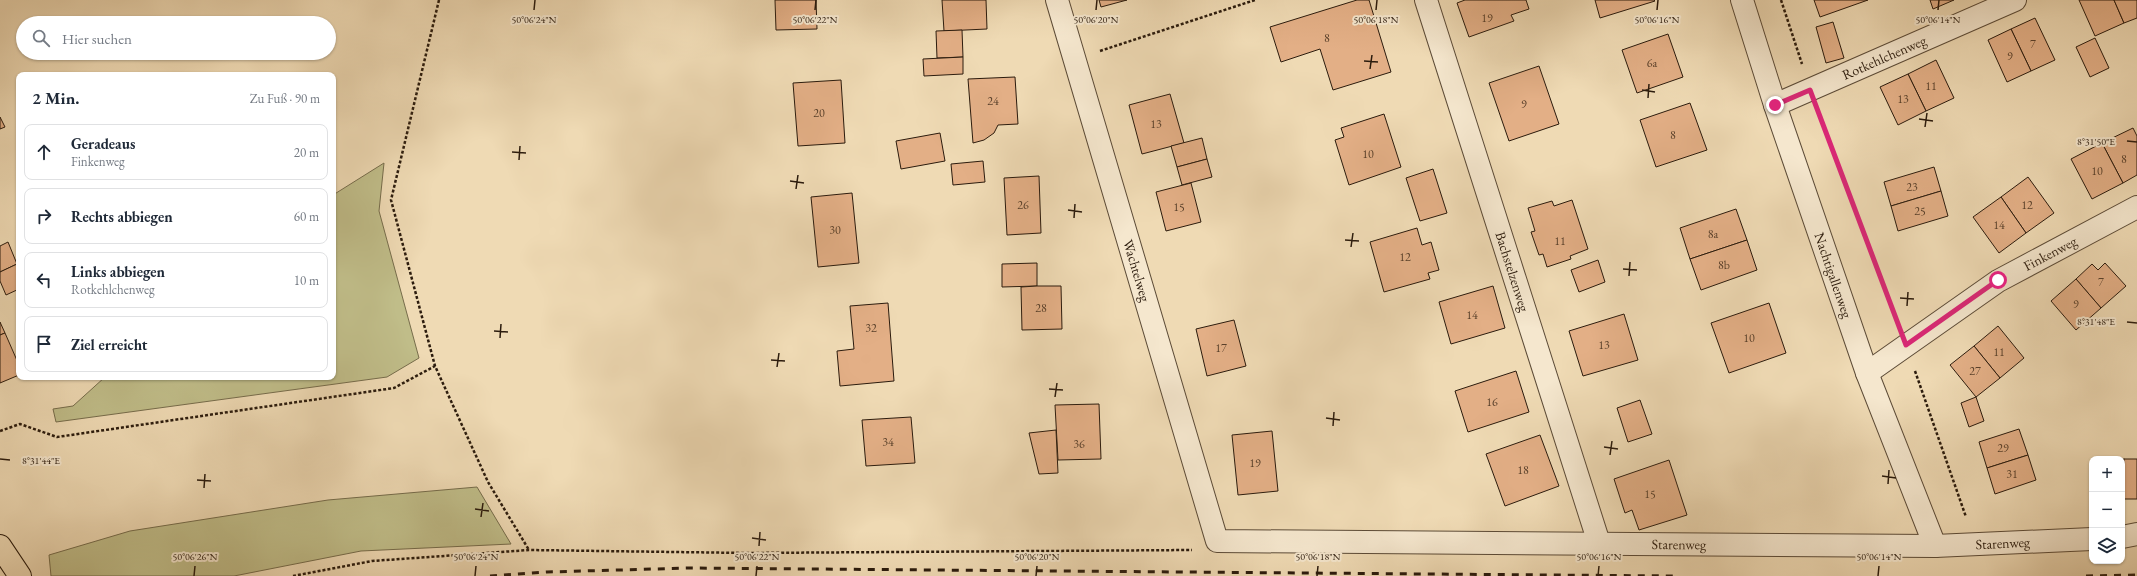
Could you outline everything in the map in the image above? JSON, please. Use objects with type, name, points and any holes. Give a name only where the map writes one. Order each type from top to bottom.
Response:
[{"type":"main road","points":[[0,546],[20,576]]},
{"type":"street","name":"Wachtelweg","points":[[1057,0],[1217,541]]},
{"type":"street","name":"Bachstelzenweg","points":[[1426,0],[1599,543]]},
{"type":"street","name":"Nachtigallenweg","points":[[1742,0],[1775,105],[1867,373],[1935,546]]},
{"type":"street","name":"Rotkehlchenweg","points":[[1775,105],[2015,0]]},
{"type":"street","name":"Finkenweg","points":[[1867,373],[1998,280],[2137,207]]},
{"type":"street","points":[[2125,536],[2137,534]]},
{"type":"street","name":"Starenweg","points":[[1217,541],[1935,546],[2089,538]]},
{"type":"path","points":[[439,0],[391,200],[435,366],[488,482],[530,550]]},
{"type":"path","points":[[1075,58],[1255,0]]},
{"type":"path","points":[[1781,0],[1810,90],[1906,345],[1975,545]]},
{"type":"path","points":[[0,432],[20,424],[57,437],[394,388],[435,366]]},
{"type":"path","points":[[293,576],[372,561],[530,550],[747,553],[1205,550],[1217,541]]},
{"type":"shaded area","points":[[384,163],[379,211],[419,358],[387,377],[56,422],[53,409],[73,406],[102,380],[336,380],[336,193]]},
{"type":"shaded area","points":[[477,487],[511,544],[361,551],[234,576],[51,576],[49,555],[130,531],[328,500]]},
{"type":"building","points":[[775,0],[816,0],[817,29],[776,30]]},
{"type":"building","points":[[942,0],[986,0],[987,29],[944,31]]},
{"type":"building","points":[[1099,0],[1127,0],[1101,7]]},
{"type":"building","points":[[1357,0],[1369,0],[1391,72],[1333,90],[1320,49],[1281,62],[1270,27]]},
{"type":"building","points":[[1465,0],[1526,0],[1529,9],[1511,15],[1514,21],[1469,37],[1457,3]]},
{"type":"building","points":[[1595,0],[1654,0],[1655,1],[1600,18]]},
{"type":"building","points":[[1814,0],[1868,0],[1820,17]]},
{"type":"building","points":[[1930,0],[1954,0],[1933,9]]},
{"type":"building","points":[[2079,0],[2114,0],[2124,23],[2095,36]]},
{"type":"building","points":[[2114,0],[2137,0],[2137,18],[2124,23]]},
{"type":"building","points":[[2035,18],[2055,60],[2031,71],[2011,29]]},
{"type":"building","points":[[1833,22],[1844,58],[1826,63],[1816,27]]},
{"type":"building","points":[[2011,29],[2031,71],[2007,82],[1988,40]]},
{"type":"building","points":[[962,30],[963,57],[937,58],[936,31]]},
{"type":"building","points":[[1668,34],[1683,77],[1637,93],[1622,50]]},
{"type":"building","points":[[2095,38],[2109,68],[2090,77],[2076,47]]},
{"type":"building","points":[[963,57],[963,74],[924,76],[923,59]]},
{"type":"building","points":[[1936,60],[1954,98],[1926,111],[1908,74]]},
{"type":"building","points":[[1539,66],[1559,124],[1509,141],[1489,83]]},
{"type":"building","points":[[1908,74],[1926,111],[1898,125],[1880,87]]},
{"type":"building","points":[[1015,77],[1018,124],[998,125],[994,133],[984,140],[973,143],[968,79]]},
{"type":"building","points":[[841,80],[845,143],[798,146],[793,83]]},
{"type":"building","points":[[1170,94],[1184,143],[1142,154],[1129,105]]},
{"type":"building","points":[[1690,103],[1707,150],[1656,167],[1640,120]]},
{"type":"building","points":[[1384,114],[1401,167],[1349,185],[1335,140],[1344,137],[1341,128]]},
{"type":"building","points":[[0,117],[5,127],[0,129]]},
{"type":"building","points":[[2133,128],[2137,136],[2137,175],[2123,183],[2102,143]]},
{"type":"building","points":[[940,133],[945,161],[901,169],[896,141]]},
{"type":"building","points":[[1202,138],[1207,159],[1177,167],[1171,146]]},
{"type":"building","points":[[2102,143],[2123,183],[2092,199],[2071,159]]},
{"type":"building","points":[[1207,159],[1212,177],[1182,185],[1177,167]]},
{"type":"building","points":[[983,161],[985,182],[953,185],[951,164]]},
{"type":"building","points":[[1934,167],[1941,191],[1891,206],[1884,182]]},
{"type":"building","points":[[1433,169],[1447,213],[1420,221],[1406,178]]},
{"type":"building","points":[[1039,176],[1041,233],[1007,235],[1004,178]]},
{"type":"building","points":[[2028,177],[2054,213],[2026,233],[2001,197]]},
{"type":"building","points":[[1191,183],[1201,222],[1166,231],[1156,192]]},
{"type":"building","points":[[1941,191],[1948,216],[1898,231],[1891,206]]},
{"type":"building","points":[[852,193],[859,263],[818,267],[811,197]]},
{"type":"building","points":[[2001,197],[2026,233],[1999,253],[1973,217]]},
{"type":"building","points":[[1572,200],[1588,249],[1570,256],[1571,259],[1547,267],[1543,254],[1539,255],[1531,232],[1535,231],[1528,208],[1552,201],[1554,206]]},
{"type":"building","points":[[1736,209],[1747,240],[1690,259],[1680,228]]},
{"type":"building","points":[[1417,228],[1422,245],[1431,242],[1439,270],[1428,273],[1430,279],[1384,292],[1370,242]]},
{"type":"building","points":[[1747,240],[1757,270],[1701,290],[1690,259]]},
{"type":"building","points":[[8,242],[16,264],[0,272],[0,246]]},
{"type":"building","points":[[1598,260],[1605,282],[1579,292],[1571,270]]},
{"type":"building","points":[[1037,263],[1037,286],[1002,287],[1002,264]]},
{"type":"building","points":[[2105,263],[2126,286],[2101,308],[2076,279],[2092,264],[2098,270]]},
{"type":"building","points":[[16,264],[16,290],[6,295],[0,281],[0,272]]},
{"type":"building","points":[[2076,279],[2101,308],[2076,330],[2051,301]]},
{"type":"building","points":[[1061,286],[1062,329],[1022,330],[1021,287]]},
{"type":"building","points":[[1493,286],[1505,328],[1451,344],[1439,302]]},
{"type":"building","points":[[888,303],[894,381],[840,386],[837,351],[854,349],[850,306]]},
{"type":"building","points":[[1769,303],[1786,353],[1729,373],[1711,323]]},
{"type":"building","points":[[1624,314],[1638,360],[1583,376],[1569,331]]},
{"type":"building","points":[[1234,320],[1246,366],[1207,376],[1196,329]]},
{"type":"building","points":[[0,322],[5,333],[0,335]]},
{"type":"building","points":[[1998,326],[2024,358],[2000,378],[1974,346]]},
{"type":"building","points":[[5,333],[16,358],[16,376],[0,383],[0,335]]},
{"type":"building","points":[[1974,346],[2000,378],[1976,397],[1950,365]]},
{"type":"building","points":[[1516,371],[1529,412],[1468,432],[1455,391]]},
{"type":"building","points":[[1976,397],[1984,421],[1969,427],[1961,403]]},
{"type":"building","points":[[1640,400],[1652,434],[1628,442],[1617,408]]},
{"type":"building","points":[[1099,404],[1101,459],[1058,460],[1055,405]]},
{"type":"building","points":[[911,417],[915,463],[866,466],[862,420]]},
{"type":"building","points":[[2019,429],[2028,455],[1987,468],[1979,442]]},
{"type":"building","points":[[1056,430],[1058,473],[1039,474],[1029,433]]},
{"type":"building","points":[[1272,431],[1278,491],[1238,495],[1232,435]]},
{"type":"building","points":[[1540,435],[1559,486],[1505,506],[1486,454]]},
{"type":"building","points":[[2028,455],[2036,480],[1995,494],[1987,468]]},
{"type":"building","points":[[2125,459],[2137,459],[2137,499],[2125,499]]},
{"type":"building","points":[[1669,460],[1687,515],[1639,530],[1632,510],[1625,513],[1614,479]]},
{"type":"railway","points":[[490,576],[547,572],[690,568],[1675,576]]},
{"type":"railway","points":[[2086,576],[2137,575]]},
{"type":"route","points":[[1775,105],[1810,90],[1906,345],[1998,280]]}]
